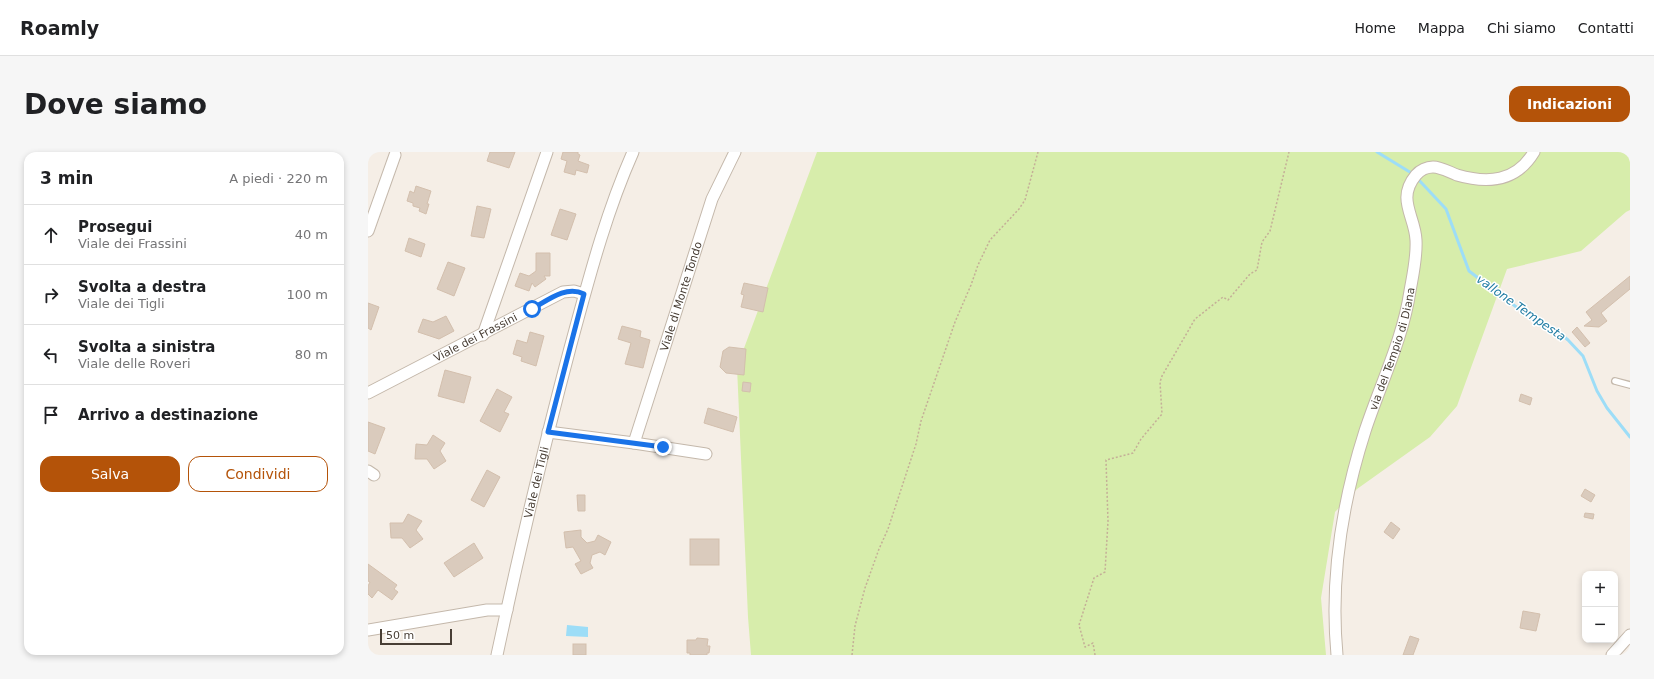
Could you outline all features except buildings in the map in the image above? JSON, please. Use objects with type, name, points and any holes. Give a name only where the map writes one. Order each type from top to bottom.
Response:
[{"type":"street","points":[[483,335],[547,152]]},
{"type":"street","name":"Viale dei Tigli","points":[[497,655],[548,432],[584,294],[607,219],[633,152]]},
{"type":"street","name":"Viale di Monte Tondo","points":[[634,443],[712,199],[734,152]]},
{"type":"street","name":"via del Tempio di Diana","points":[[1337,655],[1335,612],[1336,576],[1350,490],[1366,431],[1400,332],[1410,290],[1416,242],[1414,226],[1407,206],[1406,197],[1409,188],[1418,174],[1423,170],[1432,167],[1461,176],[1477,179],[1504,178],[1521,169],[1534,152]]},
{"type":"street","points":[[368,231],[395,155]]},
{"type":"street","name":"Viale dei Frassini","points":[[368,394],[563,292],[574,291],[584,294]]},
{"type":"street","points":[[548,432],[706,454]]},
{"type":"street","points":[[368,630],[487,610],[507,610]]},
{"type":"street","points":[[1612,655],[1630,636]]},
{"type":"lane","points":[[1615,381],[1630,385]]},
{"type":"path","points":[[852,655],[855,626],[865,588],[888,529],[955,322],[978,265],[990,240],[1019,209],[1025,200],[1038,152]]},
{"type":"path","points":[[1095,655],[1093,643],[1085,647],[1078,625],[1094,578],[1105,572],[1108,521],[1106,460],[1133,453],[1141,439],[1162,414],[1160,382],[1162,376],[1195,319],[1223,297],[1228,300],[1250,274],[1257,270],[1262,242],[1270,231],[1289,152]]},
{"type":"green space","points":[[817,152],[1630,152],[1630,210],[1581,251],[1507,269],[1457,406],[1430,437],[1357,489],[1335,512],[1321,598],[1326,655],[751,655],[737,367]]},
{"type":"water","points":[[567,625],[588,627],[588,637],[566,636]]},
{"type":"waterway","name":"vallone Tempesta","points":[[1377,152],[1413,174]]},
{"type":"waterway","name":"vallone Tempesta","points":[[1417,178],[1446,209],[1469,271],[1532,319],[1557,331],[1568,340],[1583,356],[1597,391],[1607,408],[1630,437]]},
{"type":"route","points":[[532,309],[563,292],[574,291],[584,294],[548,432],[663,447]]}]
